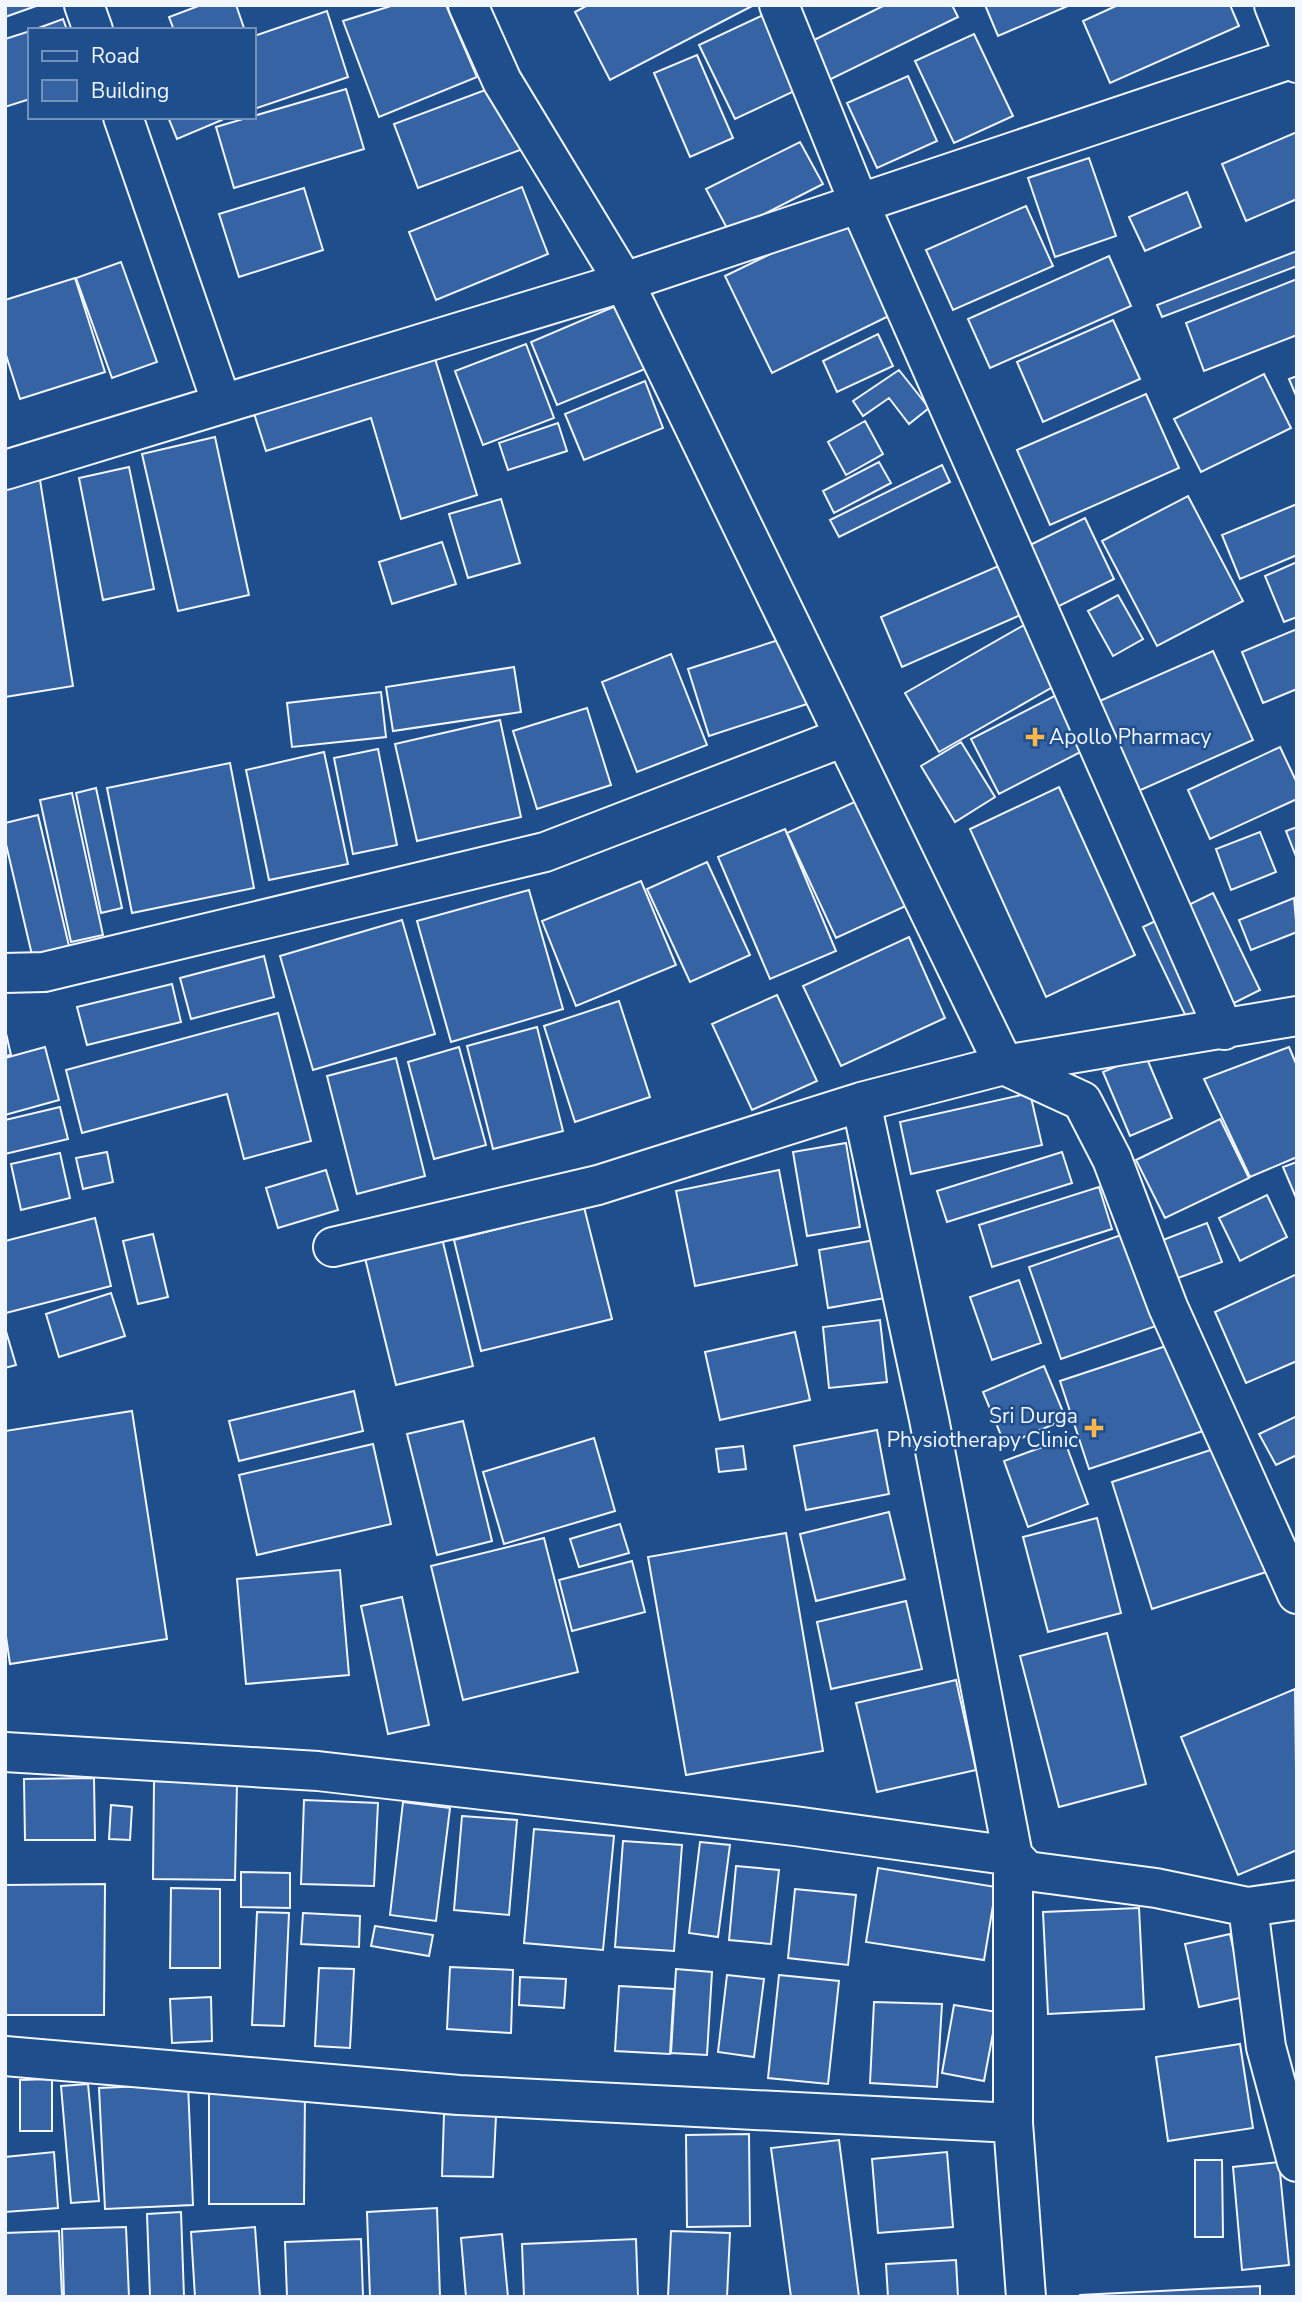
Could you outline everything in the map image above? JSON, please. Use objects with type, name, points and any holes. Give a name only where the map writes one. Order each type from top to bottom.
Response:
[{"type":"street","points":[[85,5],[92,28]]},
{"type":"street","points":[[468,5],[502,80],[624,282],[1004,1065],[1082,1101],[1112,1159],[1168,1307],[1297,1594]]},
{"type":"street","points":[[779,5],[859,204],[1224,1030]]},
{"type":"street","points":[[5,470],[624,282],[1296,59],[1274,5]]},
{"type":"street","points":[[124,119],[222,404]]},
{"type":"street","points":[[5,973],[44,972],[545,852],[844,737]]},
{"type":"street","points":[[333,1248],[598,1185],[861,1102],[1004,1065],[1297,1016]]},
{"type":"street","points":[[861,1102],[929,1419],[1013,1856],[1013,2123],[1026,2297]]},
{"type":"street","points":[[5,1752],[318,1771],[795,1826],[1013,1856],[1027,1871],[1156,1888],[1248,1907],[1297,1900]]},
{"type":"street","points":[[1248,1907],[1266,2047],[1297,2162]]},
{"type":"street","points":[[5,2056],[459,2095],[1013,2123]]},
{"type":"building","points":[[5,5],[39,5],[5,17]]},
{"type":"building","points":[[201,5],[236,5],[244,28],[173,28],[169,17]]},
{"type":"building","points":[[394,5],[446,5],[477,77],[379,117],[343,21]]},
{"type":"building","points":[[588,5],[754,5],[610,80],[575,12]]},
{"type":"building","points":[[885,5],[952,5],[958,17],[829,80],[810,42]]},
{"type":"building","points":[[985,5],[1070,5],[998,36]]},
{"type":"building","points":[[1118,5],[1230,5],[1239,26],[1110,83],[1083,21]]},
{"type":"building","points":[[327,11],[348,77],[256,108],[256,35]]},
{"type":"building","points":[[772,11],[807,85],[735,119],[699,45]]},
{"type":"building","points":[[63,19],[66,28],[38,28]]},
{"type":"building","points":[[28,32],[28,100],[5,107],[5,39]]},
{"type":"building","points":[[974,34],[1013,116],[954,143],[915,61]]},
{"type":"building","points":[[697,55],[733,138],[690,157],[654,73]]},
{"type":"building","points":[[908,76],[937,141],[877,168],[847,103]]},
{"type":"building","points":[[504,83],[528,147],[418,188],[394,124]]},
{"type":"building","points":[[346,89],[364,149],[234,188],[216,127],[243,119],[256,119],[256,115]]},
{"type":"building","points":[[169,119],[222,119],[222,120],[177,139]]},
{"type":"building","points":[[1297,132],[1297,199],[1246,221],[1222,164]]},
{"type":"building","points":[[800,142],[823,184],[729,232],[706,189]]},
{"type":"building","points":[[1089,158],[1116,236],[1055,257],[1028,178]]},
{"type":"building","points":[[522,187],[548,254],[436,300],[409,232]]},
{"type":"building","points":[[304,188],[323,250],[239,277],[219,214]]},
{"type":"building","points":[[1187,192],[1201,227],[1145,251],[1129,217]]},
{"type":"building","points":[[1026,206],[1053,266],[953,310],[926,250]]},
{"type":"building","points":[[849,216],[897,312],[772,373],[725,276]]},
{"type":"building","points":[[1297,251],[1297,266],[1162,317],[1157,305]]},
{"type":"building","points":[[1109,256],[1131,306],[990,368],[968,319]]},
{"type":"building","points":[[121,262],[157,362],[112,378],[76,278]]},
{"type":"building","points":[[75,278],[105,372],[20,399],[5,352],[5,300]]},
{"type":"building","points":[[1297,279],[1297,335],[1204,371],[1186,323]]},
{"type":"building","points":[[618,305],[645,369],[557,405],[531,342]]},
{"type":"building","points":[[1113,320],[1140,379],[1043,422],[1017,362]]},
{"type":"building","points":[[878,334],[893,366],[837,392],[823,361]]},
{"type":"building","points":[[526,344],[554,418],[483,445],[455,371]]},
{"type":"building","points":[[432,349],[477,495],[401,519],[371,418],[266,451],[251,404]]},
{"type":"building","points":[[899,370],[929,408],[909,424],[889,398],[863,416],[853,401]]},
{"type":"building","points":[[1264,374],[1291,428],[1201,472],[1174,419]]},
{"type":"building","points":[[1297,376],[1297,398],[1289,379]]},
{"type":"building","points":[[645,381],[663,428],[584,460],[565,414]]},
{"type":"building","points":[[1146,394],[1179,468],[1050,525],[1017,450]]},
{"type":"building","points":[[865,421],[883,454],[846,475],[828,442]]},
{"type":"building","points":[[558,423],[567,451],[508,470],[499,443]]},
{"type":"building","points":[[215,437],[249,595],[178,611],[142,454]]},
{"type":"building","points":[[879,462],[891,483],[834,513],[823,491]]},
{"type":"building","points":[[942,465],[950,482],[839,537],[830,520]]},
{"type":"building","points":[[129,467],[154,589],[103,600],[79,478]]},
{"type":"building","points":[[39,474],[73,686],[5,697],[5,479]]},
{"type":"building","points":[[1188,496],[1243,601],[1157,646],[1102,541]]},
{"type":"building","points":[[501,499],[520,563],[468,578],[449,514]]},
{"type":"building","points":[[1297,504],[1297,555],[1240,579],[1222,535]]},
{"type":"building","points":[[1085,518],[1114,579],[1057,607],[1028,546]]},
{"type":"building","points":[[442,542],[456,584],[392,604],[379,562]]},
{"type":"building","points":[[1297,562],[1297,617],[1284,622],[1265,576]]},
{"type":"building","points":[[1003,564],[1025,613],[902,667],[881,617]]},
{"type":"building","points":[[1118,595],[1143,639],[1113,656],[1088,611]]},
{"type":"building","points":[[1024,625],[1058,684],[939,752],[905,693]]},
{"type":"building","points":[[1297,629],[1297,689],[1263,703],[1242,652]]},
{"type":"building","points":[[788,637],[810,703],[709,736],[688,669]]},
{"type":"building","points":[[1213,651],[1253,740],[1125,797],[1086,707]]},
{"type":"building","points":[[671,654],[707,745],[637,772],[602,682]]},
{"type":"building","points":[[514,667],[521,712],[393,731],[386,687]]},
{"type":"building","points":[[1068,689],[1096,744],[999,794],[971,739]]},
{"type":"building","points":[[381,692],[386,737],[292,747],[287,703]]},
{"type":"building","points":[[587,708],[611,785],[537,809],[513,731]]},
{"type":"building","points":[[500,720],[521,817],[417,841],[395,744]]},
{"type":"building","points":[[961,742],[995,797],[955,822],[921,766]]},
{"type":"building","points":[[1280,747],[1297,783],[1297,799],[1210,839],[1188,790]]},
{"type":"building","points":[[378,749],[397,845],[353,854],[334,758]]},
{"type":"building","points":[[324,752],[348,864],[269,880],[246,770]]},
{"type":"building","points":[[230,763],[254,888],[132,913],[107,788]]},
{"type":"building","points":[[1059,787],[1135,955],[1046,997],[970,829]]},
{"type":"building","points":[[96,788],[122,908],[101,913],[76,793]]},
{"type":"building","points":[[72,793],[103,935],[71,942],[40,800]]},
{"type":"building","points":[[861,799],[910,904],[836,938],[787,833]]},
{"type":"building","points":[[38,815],[69,946],[32,955],[5,840],[5,823]]},
{"type":"building","points":[[1297,827],[1297,859],[1286,831]]},
{"type":"building","points":[[785,829],[836,951],[770,979],[718,857]]},
{"type":"building","points":[[1260,832],[1276,872],[1231,890],[1216,849]]},
{"type":"building","points":[[707,862],[750,955],[690,982],[647,889]]},
{"type":"building","points":[[641,881],[676,965],[576,1006],[542,921]]},
{"type":"building","points":[[529,890],[563,1009],[451,1042],[417,921]]},
{"type":"building","points":[[1213,893],[1260,990],[1190,1025],[1143,927]]},
{"type":"building","points":[[1294,898],[1297,932],[1251,950],[1239,920]]},
{"type":"building","points":[[402,920],[435,1034],[313,1070],[280,956]]},
{"type":"building","points":[[909,937],[945,1018],[841,1066],[803,986]]},
{"type":"building","points":[[264,956],[274,997],[191,1019],[180,978]]},
{"type":"building","points":[[172,984],[181,1022],[87,1045],[77,1007]]},
{"type":"building","points":[[777,995],[817,1081],[752,1110],[712,1024]]},
{"type":"building","points":[[619,1001],[650,1097],[575,1122],[544,1026]]},
{"type":"building","points":[[278,1013],[311,1141],[244,1159],[227,1094],[82,1133],[66,1070]]},
{"type":"building","points":[[537,1027],[563,1131],[493,1149],[467,1046]]},
{"type":"building","points":[[5,1029],[11,1055],[5,1056]]},
{"type":"building","points":[[45,1047],[59,1100],[5,1115],[5,1058]]},
{"type":"building","points":[[459,1047],[486,1145],[434,1159],[408,1062]]},
{"type":"building","points":[[1289,1047],[1297,1066],[1297,1157],[1250,1177],[1204,1079]]},
{"type":"building","points":[[1145,1054],[1172,1118],[1130,1136],[1103,1072]]},
{"type":"building","points":[[396,1058],[425,1176],[357,1194],[327,1076]]},
{"type":"building","points":[[1030,1093],[1042,1145],[911,1174],[900,1122]]},
{"type":"building","points":[[60,1107],[68,1139],[5,1154],[5,1120]]},
{"type":"building","points":[[1220,1119],[1249,1178],[1165,1218],[1136,1160]]},
{"type":"building","points":[[846,1143],[860,1227],[807,1236],[793,1152]]},
{"type":"building","points":[[107,1152],[113,1182],[83,1189],[76,1158]]},
{"type":"building","points":[[1062,1152],[1072,1183],[947,1222],[937,1191]]},
{"type":"building","points":[[60,1153],[70,1198],[21,1210],[11,1164]]},
{"type":"building","points":[[1297,1162],[1297,1200],[1283,1167]]},
{"type":"building","points":[[326,1170],[338,1210],[278,1228],[266,1188]]},
{"type":"building","points":[[779,1170],[797,1265],[695,1286],[676,1191]]},
{"type":"building","points":[[1099,1187],[1112,1229],[992,1267],[979,1225]]},
{"type":"building","points":[[1267,1195],[1287,1237],[1240,1261],[1219,1218]]},
{"type":"building","points":[[584,1207],[612,1319],[481,1351],[454,1240]]},
{"type":"building","points":[[95,1218],[111,1286],[6,1313],[5,1241]]},
{"type":"building","points":[[1207,1223],[1222,1262],[1156,1286],[1142,1248]]},
{"type":"building","points":[[153,1234],[168,1297],[138,1304],[123,1241]]},
{"type":"building","points":[[441,1234],[473,1366],[396,1385],[364,1254]]},
{"type":"building","points":[[1124,1234],[1156,1326],[1061,1359],[1029,1267]]},
{"type":"building","points":[[875,1240],[885,1298],[828,1308],[819,1250]]},
{"type":"building","points":[[1297,1274],[1297,1361],[1246,1383],[1215,1312]]},
{"type":"building","points":[[1019,1280],[1041,1343],[992,1360],[970,1297]]},
{"type":"building","points":[[111,1293],[125,1336],[59,1357],[46,1314]]},
{"type":"building","points":[[880,1320],[887,1382],[829,1388],[823,1327]]},
{"type":"building","points":[[5,1328],[16,1365],[5,1368]]},
{"type":"building","points":[[795,1332],[810,1400],[720,1420],[705,1352]]},
{"type":"building","points":[[1175,1343],[1203,1431],[1089,1469],[1060,1381]]},
{"type":"building","points":[[1044,1366],[1066,1419],[1005,1445],[983,1392]]},
{"type":"building","points":[[354,1391],[363,1431],[239,1461],[229,1421]]},
{"type":"building","points":[[132,1411],[167,1639],[10,1664],[5,1630],[5,1431]]},
{"type":"building","points":[[1297,1416],[1297,1455],[1276,1465],[1259,1434]]},
{"type":"building","points":[[463,1421],[492,1541],[437,1555],[407,1434]]},
{"type":"building","points":[[877,1430],[889,1494],[806,1510],[794,1446]]},
{"type":"building","points":[[594,1438],[615,1511],[504,1544],[483,1472]]},
{"type":"building","points":[[1064,1439],[1088,1504],[1028,1527],[1004,1461]]},
{"type":"building","points":[[373,1444],[391,1524],[257,1555],[239,1475]]},
{"type":"building","points":[[1226,1445],[1266,1572],[1152,1609],[1112,1482]]},
{"type":"building","points":[[743,1446],[746,1469],[719,1472],[716,1449]]},
{"type":"building","points":[[889,1512],[905,1579],[816,1601],[800,1534]]},
{"type":"building","points":[[1097,1518],[1121,1613],[1048,1632],[1023,1537]]},
{"type":"building","points":[[620,1524],[629,1553],[579,1567],[570,1539]]},
{"type":"building","points":[[786,1533],[823,1751],[686,1775],[648,1557]]},
{"type":"building","points":[[544,1538],[578,1672],[463,1700],[431,1566]]},
{"type":"building","points":[[632,1561],[645,1612],[572,1631],[559,1580]]},
{"type":"building","points":[[340,1570],[349,1675],[246,1684],[237,1579]]},
{"type":"building","points":[[402,1597],[429,1725],[388,1734],[361,1606]]},
{"type":"building","points":[[906,1601],[922,1669],[831,1689],[817,1622]]},
{"type":"building","points":[[1107,1633],[1146,1784],[1059,1807],[1020,1656]]},
{"type":"building","points":[[956,1680],[976,1770],[877,1792],[856,1703]]},
{"type":"building","points":[[1295,1689],[1297,1850],[1238,1875],[1181,1737]]},
{"type":"building","points":[[94,1778],[95,1840],[25,1840],[24,1779]]},
{"type":"building","points":[[154,1781],[237,1782],[235,1880],[153,1879]]},
{"type":"building","points":[[304,1800],[378,1803],[374,1886],[301,1884]]},
{"type":"building","points":[[403,1802],[450,1808],[436,1921],[390,1915]]},
{"type":"building","points":[[111,1805],[132,1807],[130,1840],[109,1839]]},
{"type":"building","points":[[462,1816],[517,1820],[509,1915],[454,1910]]},
{"type":"building","points":[[534,1829],[614,1836],[603,1950],[524,1943]]},
{"type":"building","points":[[623,1841],[682,1845],[674,1951],[615,1947]]},
{"type":"building","points":[[700,1842],[730,1845],[718,1937],[689,1933]]},
{"type":"building","points":[[736,1866],[779,1870],[771,1944],[729,1940]]},
{"type":"building","points":[[878,1868],[996,1887],[984,1960],[866,1942]]},
{"type":"building","points":[[241,1872],[290,1873],[290,1908],[241,1907]]},
{"type":"building","points":[[105,1884],[104,2015],[5,2015],[5,1885]]},
{"type":"building","points":[[171,1888],[220,1889],[220,1968],[170,1968]]},
{"type":"building","points":[[795,1889],[856,1895],[848,1965],[788,1958]]},
{"type":"building","points":[[1139,1908],[1144,2009],[1048,2014],[1043,1912]]},
{"type":"building","points":[[257,1912],[289,1913],[284,2026],[252,2025]]},
{"type":"building","points":[[303,1913],[360,1916],[359,1947],[301,1944]]},
{"type":"building","points":[[375,1926],[433,1935],[429,1956],[371,1946]]},
{"type":"building","points":[[1230,1934],[1244,1997],[1199,2007],[1185,1944]]},
{"type":"building","points":[[450,1967],[513,1970],[511,2033],[447,2029]]},
{"type":"building","points":[[319,1968],[354,1969],[350,2048],[315,2046]]},
{"type":"building","points":[[676,1969],[712,1972],[707,2055],[671,2053]]},
{"type":"building","points":[[727,1975],[764,1979],[754,2057],[718,2052]]},
{"type":"building","points":[[779,1975],[839,1981],[828,2084],[768,2078]]},
{"type":"building","points":[[520,1977],[566,1979],[564,2008],[519,2005]]},
{"type":"building","points":[[619,1986],[674,1989],[670,2054],[615,2051]]},
{"type":"building","points":[[211,1997],[212,2041],[172,2043],[170,1999]]},
{"type":"building","points":[[874,2002],[942,2004],[937,2087],[870,2083]]},
{"type":"building","points":[[954,2005],[997,2012],[984,2081],[942,2073]]},
{"type":"building","points":[[1240,2044],[1253,2128],[1168,2141],[1156,2057]]},
{"type":"building","points":[[52,2079],[52,2131],[20,2131],[20,2080]]},
{"type":"building","points":[[88,2084],[99,2201],[71,2203],[61,2086]]},
{"type":"building","points":[[188,2084],[193,2205],[105,2209],[99,2088]]},
{"type":"building","points":[[209,2091],[305,2091],[304,2204],[209,2204]]},
{"type":"building","points":[[444,2114],[496,2116],[493,2177],[442,2176]]},
{"type":"building","points":[[749,2134],[750,2226],[687,2227],[686,2135]]},
{"type":"building","points":[[839,2140],[859,2297],[791,2297],[771,2148]]},
{"type":"building","points":[[54,2152],[58,2208],[5,2212],[5,2157]]},
{"type":"building","points":[[947,2152],[953,2227],[878,2233],[872,2159]]},
{"type":"building","points":[[1195,2160],[1222,2160],[1223,2237],[1195,2237]]},
{"type":"building","points":[[1279,2162],[1289,2265],[1242,2270],[1233,2167]]},
{"type":"building","points":[[437,2208],[440,2297],[370,2297],[367,2212]]},
{"type":"building","points":[[181,2212],[184,2297],[150,2297],[147,2214]]},
{"type":"building","points":[[126,2227],[129,2297],[64,2297],[62,2229]]},
{"type":"building","points":[[255,2227],[260,2297],[195,2297],[191,2232]]},
{"type":"building","points":[[59,2231],[62,2297],[5,2297],[5,2233]]},
{"type":"building","points":[[671,2231],[730,2233],[727,2297],[668,2297]]},
{"type":"building","points":[[502,2234],[508,2297],[466,2297],[461,2238]]},
{"type":"building","points":[[361,2239],[363,2297],[287,2297],[285,2242]]},
{"type":"building","points":[[636,2239],[638,2297],[524,2297],[522,2244]]},
{"type":"building","points":[[956,2260],[958,2297],[888,2297],[886,2264]]},
{"type":"building","points":[[1260,2286],[1260,2297],[1080,2297],[1080,2295]]},
{"type":"place","name":"Apollo Pharmacy","points":[[1035,737]]},
{"type":"place","name":"Sri Durga Physiotherapy Clinic","points":[[1094,1428]]}]
